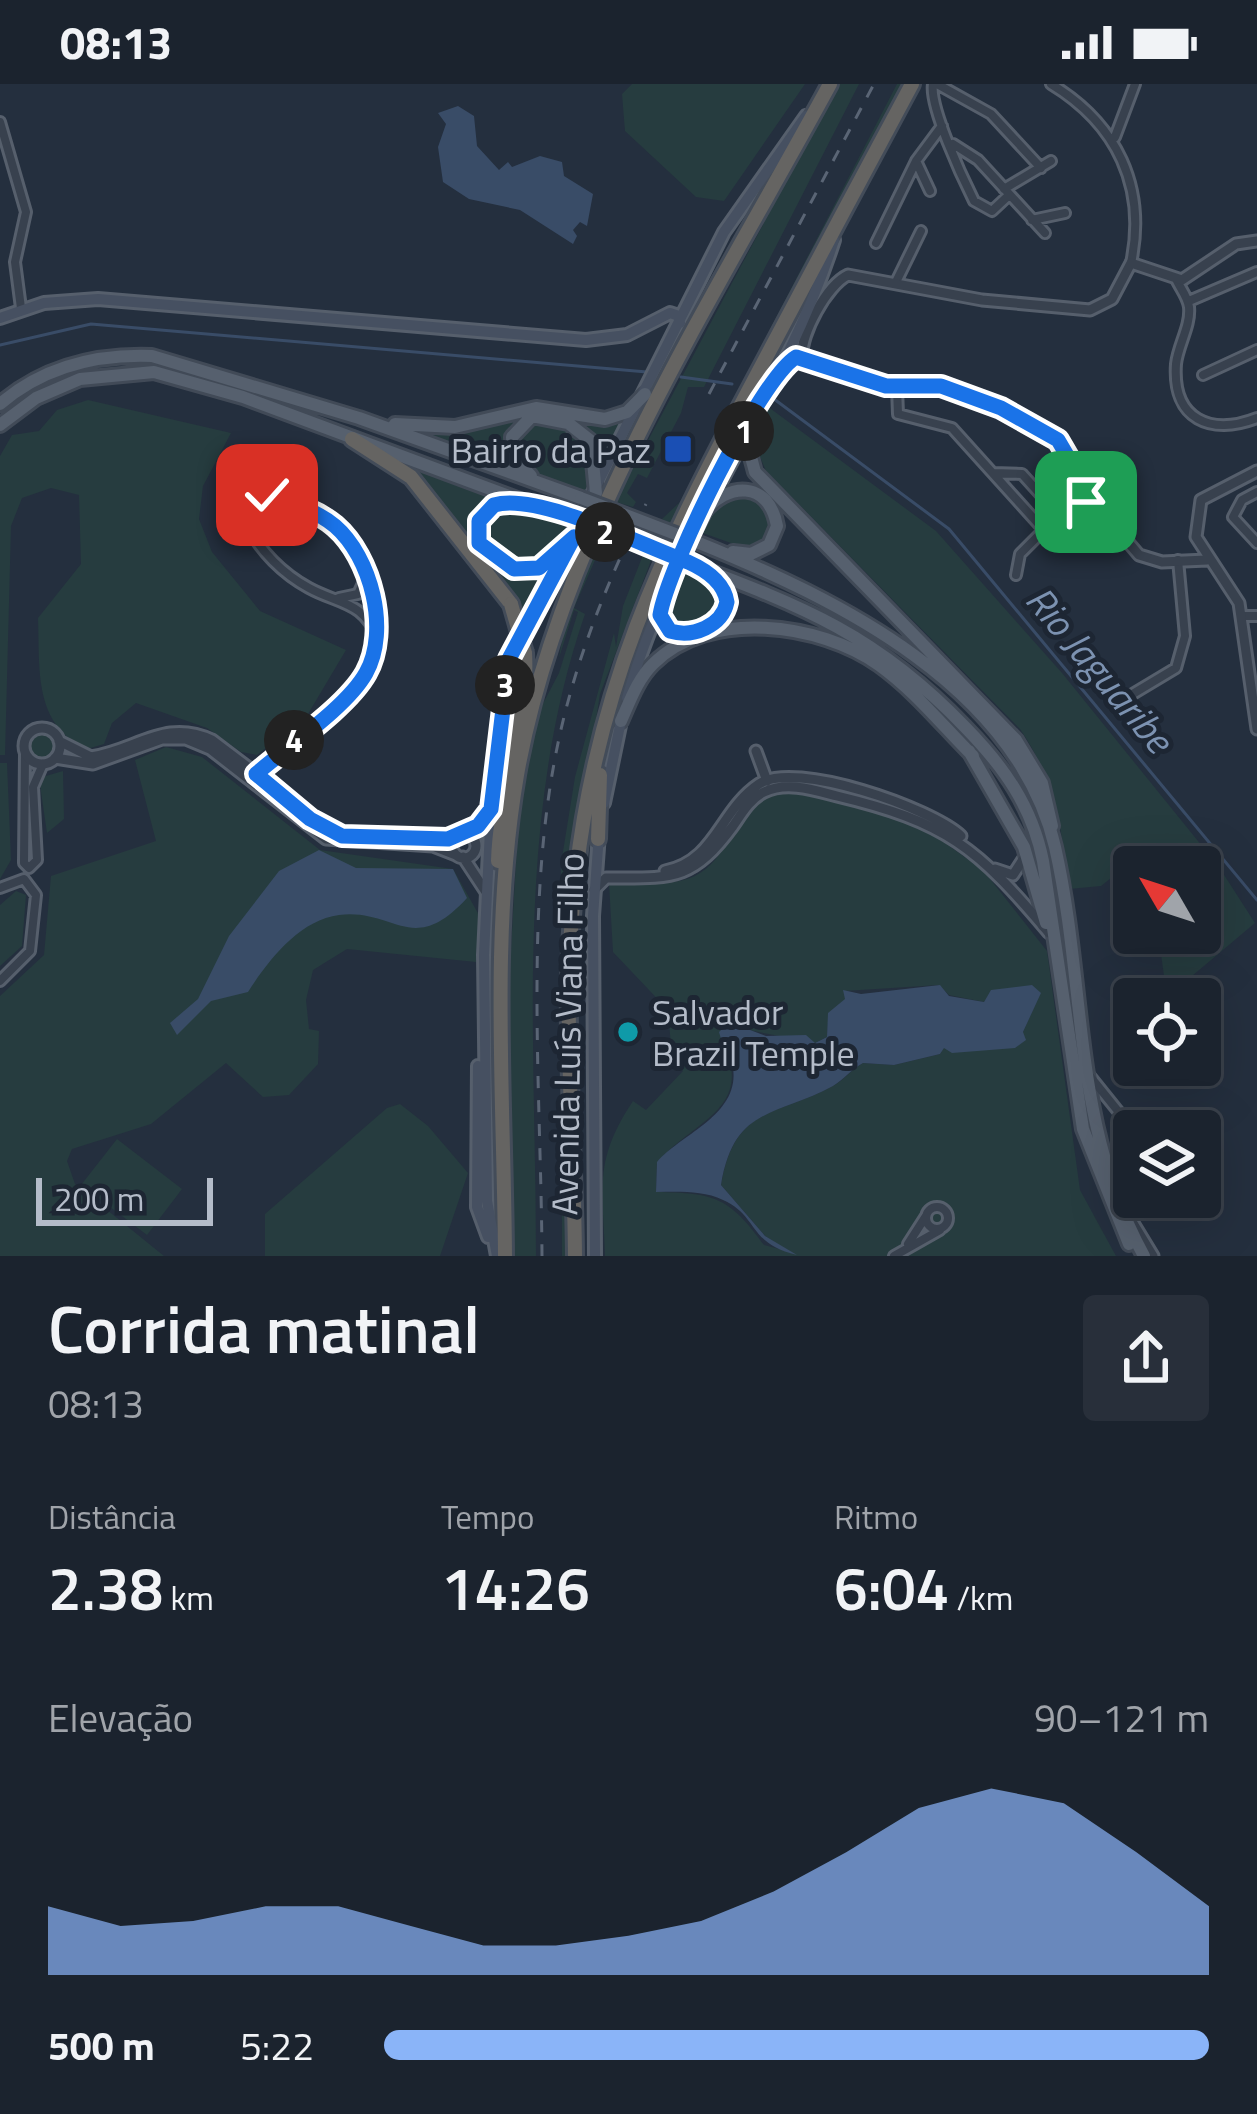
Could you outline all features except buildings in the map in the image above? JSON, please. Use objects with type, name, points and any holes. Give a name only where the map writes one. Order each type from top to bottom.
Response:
[{"type":"highway","name":"Avenida Luís Viana Filho","points":[[499,1256],[503,965],[513,803],[547,652],[590,536],[830,84]]},
{"type":"highway","name":"Avenida Luís Viana Filho","points":[[575,1256],[572,919],[600,734],[649,584],[713,456],[769,375],[842,214],[912,84]]},
{"type":"highway","points":[[352,439],[411,477],[511,604],[525,653],[526,688],[499,838],[503,965]]},
{"type":"highway","points":[[700,515],[713,456]]},
{"type":"highway","points":[[598,847],[600,734]]},
{"type":"main road","name":"Avenida Luís Viana Filho","points":[[499,1256],[488,1201],[484,955],[491,809],[509,659],[574,537],[588,495],[661,364],[740,205],[830,84]]},
{"type":"main road","name":"Avenida Luís Viana Filho","points":[[769,375],[795,354],[842,214]]},
{"type":"main road","points":[[0,319],[21,308],[98,299],[606,340],[670,313],[679,316],[680,324]]},
{"type":"main road","points":[[0,404],[56,369],[125,355],[206,368],[548,486],[588,495],[836,602],[920,658],[1000,741],[1036,800],[1054,845]]},
{"type":"main road","points":[[0,425],[36,398],[80,379],[128,371],[180,376],[694,565],[853,632],[925,685],[988,750],[1022,799],[1039,842],[1083,1129],[1118,1225],[1140,1256]]},
{"type":"main road","points":[[359,418],[439,428],[536,408],[605,419],[627,412],[645,393]]},
{"type":"main road","name":"Avenida Luís Viana Filho","points":[[596,1256],[594,890],[598,847],[621,721],[664,593],[752,400]]},
{"type":"main road","points":[[752,400],[748,446],[754,472],[1016,740],[1042,783],[1089,1104],[1113,1182]]},
{"type":"main road","points":[[548,486],[513,457],[512,437],[532,416],[552,417],[586,436],[594,450],[588,495]]},
{"type":"main road","points":[[700,515],[722,492],[740,488],[758,494],[777,519],[773,540],[758,553],[704,545]]},
{"type":"main road","points":[[543,508],[494,505],[479,521],[479,543],[495,559],[532,571],[547,564],[574,537]]},
{"type":"main road","points":[[664,593],[660,615],[670,631],[684,634],[718,622],[727,606],[725,592],[694,565]]},
{"type":"main road","points":[[621,721],[649,668],[675,649],[727,632],[793,629],[834,640],[880,666],[973,756]]},
{"type":"main road","points":[[925,685],[973,756],[1024,847],[1057,952]]},
{"type":"main road","points":[[1125,1218],[1140,1256]]},
{"type":"street","points":[[1022,211],[992,211],[971,197],[931,104],[935,84],[991,114],[1041,168]]},
{"type":"street","points":[[1052,84],[1087,109],[1114,139],[1136,200],[1131,263],[1119,292],[1090,310],[982,300],[896,282],[841,277],[795,354],[897,388],[941,386],[1036,426],[1063,445],[1089,493],[1132,549],[1154,561],[1207,560]]},
{"type":"street","points":[[1114,139],[1135,84]]},
{"type":"street","points":[[0,122],[26,212],[15,262],[21,308]]},
{"type":"street","points":[[876,243],[916,161],[942,126]]},
{"type":"street","points":[[952,144],[964,147],[1046,233]]},
{"type":"street","points":[[916,161],[930,190]]},
{"type":"street","points":[[992,211],[1006,192],[1051,161]]},
{"type":"street","points":[[1032,220],[1066,213]]},
{"type":"street","points":[[896,282],[921,231]]},
{"type":"street","points":[[1177,281],[1233,246],[1257,241]]},
{"type":"street","points":[[1131,263],[1177,281],[1189,302],[1176,371],[1184,407],[1198,423],[1214,428],[1257,418]]},
{"type":"street","points":[[1189,302],[1257,272]]},
{"type":"street","points":[[1203,375],[1257,350]]},
{"type":"street","points":[[897,388],[898,414],[946,424],[1044,530]]},
{"type":"street","points":[[1256,721],[1236,595],[1199,548],[1200,501],[1257,471]]},
{"type":"street","points":[[993,473],[1022,474],[1070,527]]},
{"type":"street","points":[[1257,492],[1242,500],[1233,517],[1257,542]]},
{"type":"street","points":[[1016,575],[1020,554],[1044,530],[1070,527],[1082,519],[1089,493]]},
{"type":"street","points":[[253,777],[361,680],[376,638],[366,575],[354,549],[325,519],[267,495],[251,502],[245,521],[262,548],[293,578],[364,611],[376,638]]},
{"type":"street","points":[[1176,561],[1199,548]]},
{"type":"street","points":[[1076,647],[1121,701],[1176,668],[1185,636],[1176,561]]},
{"type":"street","points":[[331,598],[354,597],[366,575]]},
{"type":"street","points":[[1242,616],[1257,616]]},
{"type":"street","points":[[35,866],[26,867],[25,739],[37,728],[52,731],[59,741],[91,757],[161,732],[188,731],[212,740],[326,838],[433,846],[459,856],[479,876],[488,903]]},
{"type":"street","points":[[0,981],[30,951],[36,895],[33,787],[43,764],[55,758],[93,764],[162,739],[186,739],[210,749],[336,834],[461,835],[491,809]]},
{"type":"street","points":[[55,758],[59,741]]},
{"type":"street","points":[[756,752],[765,786]]},
{"type":"street","points":[[25,754],[43,764]]},
{"type":"street","points":[[598,847],[614,874],[683,868],[765,786],[796,778],[924,812],[949,826],[1008,877],[1022,868],[1024,847]]},
{"type":"street","points":[[594,890],[606,878],[675,876],[695,870],[765,786]]},
{"type":"street","points":[[765,786],[806,788],[910,814],[938,827],[981,861],[1049,933]]},
{"type":"street","points":[[459,856],[475,849],[461,835]]},
{"type":"street","points":[[459,856],[461,835]]},
{"type":"street","points":[[0,888],[26,854]]},
{"type":"street","points":[[0,888],[18,878],[32,885],[36,895]]},
{"type":"street","points":[[1082,1064],[1117,1110]]},
{"type":"street","points":[[1089,1104],[1107,1098]]},
{"type":"street","points":[[895,1256],[942,1228],[949,1220],[946,1210],[935,1207],[927,1214],[908,1245]]},
{"type":"street","points":[[927,1214],[928,1226],[942,1228]]},
{"type":"street","points":[[1134,1218],[1140,1256]]},
{"type":"green space","points":[[632,84],[805,84],[724,201],[696,197],[625,131],[622,94]]},
{"type":"green space","points":[[838,84],[859,84],[704,387],[688,387],[681,413],[647,478],[638,474],[627,493],[636,502],[633,507],[616,502],[597,537],[617,545],[612,556],[599,551],[574,608],[585,614],[547,771],[538,851],[533,1012],[536,1256],[513,1256],[508,1002],[519,808],[537,715],[559,673],[578,612],[574,610],[559,658],[567,609],[596,538]]},
{"type":"green space","points":[[897,84],[906,84],[652,558],[670,523],[662,519],[681,501]]},
{"type":"green space","points":[[88,400],[231,433],[203,486],[199,519],[212,552],[260,611],[346,650],[308,714],[257,755],[241,752],[207,728],[136,703],[112,723],[104,744],[87,749],[57,726],[43,694],[38,618],[81,564],[79,495],[51,488],[22,498],[11,526],[5,755],[0,755],[0,456],[12,435],[39,431],[57,410]]},
{"type":"green space","points":[[767,406],[936,531],[1062,673],[1202,846],[1113,846],[1113,876],[1101,886],[1069,889],[1055,806],[1020,729],[766,471],[755,445]]},
{"type":"green space","points":[[534,411],[597,421],[624,416],[597,468],[588,432],[557,417],[527,417],[516,424],[509,449],[516,468],[413,430],[453,430]]},
{"type":"green space","points":[[536,420],[563,428],[582,442],[589,462],[585,491],[534,473],[516,454],[520,431]]},
{"type":"green space","points":[[393,458],[503,499],[474,519],[475,543],[481,553],[498,569],[522,577],[534,578],[550,568],[522,617],[442,503]]},
{"type":"green space","points":[[749,490],[774,517],[767,540],[745,548],[700,532],[726,492]]},
{"type":"green space","points":[[513,509],[567,527],[553,552],[529,567],[499,557],[481,537],[490,514]]},
{"type":"green space","points":[[643,555],[652,558],[600,694],[567,905],[568,1256],[562,1256],[561,864],[575,777],[614,633],[616,647],[623,606]]},
{"type":"green space","points":[[681,569],[718,586],[722,604],[711,620],[674,628],[664,613]]},
{"type":"green space","points":[[41,731],[56,746],[41,761],[26,746]]},
{"type":"green space","points":[[166,747],[202,757],[320,850],[453,869],[479,915],[476,962],[347,949],[313,970],[306,1000],[309,1029],[319,1031],[318,1064],[289,1095],[263,1097],[226,1063],[151,1124],[72,1149],[67,1161],[75,1184],[164,1256],[0,1256],[0,996],[44,955],[51,876],[156,841],[135,760]]},
{"type":"green space","points":[[0,763],[7,763],[11,860],[0,879]]},
{"type":"green space","points":[[63,771],[64,819],[47,833],[39,778]]},
{"type":"green space","points":[[791,790],[917,823],[983,870],[1047,951],[1080,1190],[1116,1256],[605,1256],[602,1193],[611,1141],[633,1101],[646,1110],[683,1071],[672,1058],[668,1010],[613,952],[609,883],[664,883],[695,876],[720,854],[748,813],[773,794]],"holes":[[[939,985],[949,995],[984,1002],[992,990],[1040,994],[1023,1032],[944,1047],[940,1054],[894,1065],[863,1063],[833,1086],[760,1117],[736,1140],[721,1185],[765,1236],[787,1251],[764,1245],[741,1217],[719,1201],[656,1192],[657,1163],[726,1097],[732,1081],[720,1038],[738,1028],[815,1043],[827,1037],[828,1023],[846,999],[844,991]]]},
{"type":"green space","points":[[1221,870],[1255,923],[1221,952]]},
{"type":"green space","points":[[16,891],[26,895],[22,946],[0,966],[0,905]]},
{"type":"green space","points":[[1161,954],[1218,954],[1190,978],[1164,978]]},
{"type":"green space","points":[[400,1104],[428,1126],[468,1173],[440,1256],[265,1256],[265,1214],[387,1108]]},
{"type":"green space","points":[[117,1139],[182,1189],[147,1235],[81,1185]]},
{"type":"water","points":[[458,106],[474,116],[477,146],[499,170],[508,162],[512,167],[540,156],[562,162],[564,176],[593,194],[587,226],[580,222],[573,230],[577,236],[573,244],[520,210],[469,199],[443,182],[438,147],[446,124],[438,113]]},
{"type":"water","points":[[319,850],[356,868],[453,869],[467,898],[448,916],[417,928],[358,915],[324,918],[298,933],[275,955],[248,992],[211,1001],[177,1035],[170,1023],[198,999],[229,936],[279,871]]},
{"type":"water","points":[[940,985],[949,996],[984,1002],[991,990],[1032,985],[1041,993],[1023,1032],[1026,1040],[1015,1048],[952,1053],[944,1048],[940,1054],[894,1065],[863,1063],[833,1086],[760,1118],[736,1141],[721,1185],[765,1236],[797,1255],[769,1244],[743,1214],[723,1200],[698,1193],[656,1192],[657,1162],[707,1122],[727,1099],[733,1068],[719,1032],[729,1022],[766,1036],[806,1035],[815,1043],[827,1037],[828,1013],[845,999],[843,990],[861,994]]},
{"type":"waterway","points":[[0,345],[91,324],[647,372]]},
{"type":"waterway","points":[[681,377],[732,384]]},
{"type":"waterway","name":"Rio Jaguaribe","points":[[774,399],[949,529],[1257,900]]},
{"type":"railway","points":[[709,394],[874,84]]},
{"type":"railway","points":[[542,1256],[537,1003],[546,813],[581,657],[646,504]]},
{"type":"place","name":"Bairro da Paz","points":[[678,449]]},
{"type":"place","name":"Salvador Brazil Temple","points":[[628,1032]]},
{"type":"route","points":[[267,495],[325,519],[345,536],[366,575],[377,631],[374,652],[361,680],[256,774],[336,834],[440,839],[466,834],[491,809],[509,659],[574,537],[547,564],[532,571],[514,569],[479,543],[479,521],[488,508],[511,502],[543,508],[571,519],[688,562],[701,568],[722,586],[727,602],[721,619],[708,627],[684,634],[670,631],[660,615],[664,593],[699,517],[721,473],[777,371],[796,357],[886,386],[941,386],[1020,417],[1063,445],[1089,493],[1086,502]]}]
